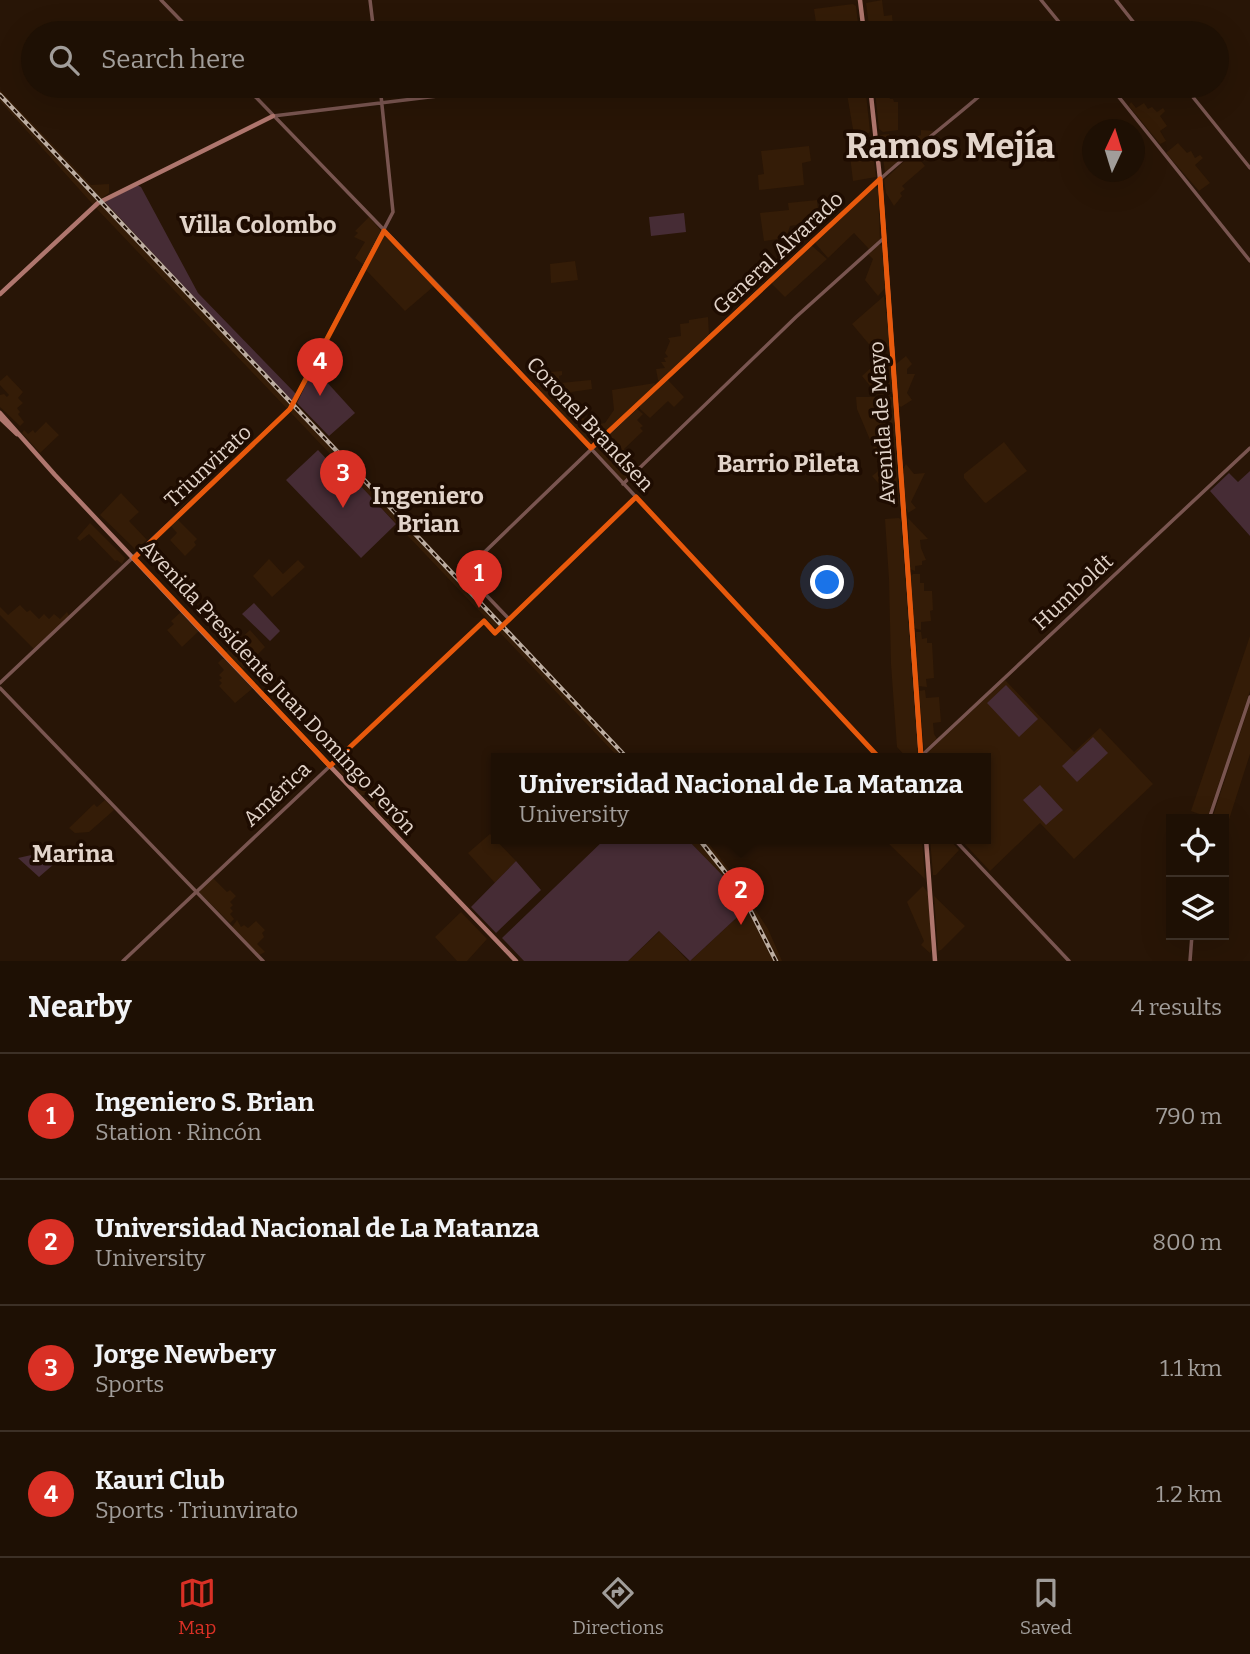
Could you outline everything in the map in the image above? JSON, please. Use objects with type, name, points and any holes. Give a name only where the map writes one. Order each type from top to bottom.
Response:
[{"type":"main road","points":[[860,0],[863,21]]},
{"type":"main road","name":"Avenida de Mayo","points":[[871,98],[880,179],[920,753]]},
{"type":"main road","points":[[0,294],[98,203],[273,116]]},
{"type":"main road","name":"Avenida Presidente Juan Domingo Perón","points":[[0,415],[516,961]]},
{"type":"main road","points":[[926,844],[935,961]]},
{"type":"street","points":[[161,0],[181,21]]},
{"type":"street","points":[[370,0],[373,21]]},
{"type":"street","points":[[1041,0],[1058,21]]},
{"type":"street","points":[[1116,0],[1133,21]]},
{"type":"street","name":"Coronel Brandsen","points":[[256,98],[591,448],[874,753]]},
{"type":"street","name":"Triunvirato","points":[[0,686],[290,409],[393,212],[382,98]]},
{"type":"street","points":[[273,116],[417,98]]},
{"type":"street","name":"General Alvarado","points":[[509,619],[464,572],[591,448],[880,179],[977,98]]},
{"type":"street","points":[[1120,98],[1250,261]]},
{"type":"street","points":[[1194,98],[1250,167]]},
{"type":"street","points":[[623,484],[796,317],[884,238]]},
{"type":"street","name":"Humboldt","points":[[925,753],[1250,448]]},
{"type":"street","points":[[509,619],[636,497]]},
{"type":"street","name":"América","points":[[123,961],[484,621],[495,633],[509,619]]},
{"type":"street","points":[[0,686],[263,961]]},
{"type":"street","points":[[1211,814],[1250,697]]},
{"type":"street","points":[[959,844],[1069,961]]},
{"type":"street","points":[[1190,961],[1192,940]]},
{"type":"highlighted area","points":[[880,179],[921,756],[897,777],[636,497],[495,633],[484,621],[330,766],[134,558],[290,409],[384,231],[591,448]]},
{"type":"shaded area","points":[[882,0],[884,16],[892,15],[893,21],[868,21],[866,3]]},
{"type":"shaded area","points":[[853,4],[856,6],[858,21],[816,21],[814,9]]},
{"type":"shaded area","points":[[0,90],[91,185],[109,184],[109,193],[102,198],[625,753],[614,753],[97,209],[0,101]]},
{"type":"shaded area","points":[[848,98],[866,98],[870,131],[854,135]]},
{"type":"shaded area","points":[[876,98],[893,99],[898,102],[898,130],[883,132],[879,129]]},
{"type":"shaded area","points":[[1131,102],[1136,108],[1144,103],[1148,109],[1152,107],[1157,112],[1163,108],[1165,111],[1160,116],[1167,126],[1160,131],[1166,141],[1160,144],[1145,126],[1145,119],[1140,119],[1129,106]]},
{"type":"shaded area","points":[[921,130],[934,131],[885,173],[880,135],[889,134],[891,143],[902,142],[921,135]]},
{"type":"shaded area","points":[[869,136],[876,177],[853,181],[848,139]]},
{"type":"shaded area","points":[[1178,143],[1187,153],[1191,151],[1195,158],[1200,155],[1203,158],[1195,165],[1210,183],[1199,191],[1166,153]]},
{"type":"shaded area","points":[[922,145],[930,152],[920,160],[925,166],[902,186],[905,189],[894,206],[886,193],[884,180]]},
{"type":"shaded area","points":[[809,146],[811,161],[802,163],[804,185],[759,190],[758,175],[764,174],[761,151]]},
{"type":"shaded area","points":[[137,185],[141,187],[198,293],[296,394],[292,402],[105,202]]},
{"type":"shaded area","points":[[874,186],[878,189],[880,240],[869,249],[854,233],[828,258],[815,241]]},
{"type":"shaded area","points":[[817,200],[819,221],[790,226],[786,238],[764,241],[760,213],[789,210],[788,203]]},
{"type":"shaded area","points":[[684,213],[686,232],[651,236],[649,217]]},
{"type":"shaded area","points":[[369,217],[382,232],[364,265],[355,258],[365,242],[354,237],[358,233],[355,231]]},
{"type":"shaded area","points":[[386,235],[433,283],[433,287],[405,311],[366,270],[383,236]]},
{"type":"shaded area","points":[[879,244],[882,246],[885,288],[878,296],[865,280],[873,259],[868,254]]},
{"type":"shaded area","points":[[811,245],[827,259],[785,297],[772,284],[773,281]]},
{"type":"shaded area","points":[[575,261],[578,280],[551,283],[550,264]]},
{"type":"shaded area","points":[[884,296],[890,345],[879,356],[852,324]]},
{"type":"shaded area","points":[[708,317],[709,335],[661,381],[658,380],[656,369],[665,368],[661,362],[666,362],[664,358],[668,357],[665,353],[670,341],[668,338],[681,336],[680,324]]},
{"type":"shaded area","points":[[886,354],[890,357],[892,392],[876,393],[862,376]]},
{"type":"shaded area","points":[[906,356],[912,364],[907,369],[907,374],[915,374],[907,393],[912,400],[901,407],[898,405],[896,364]]},
{"type":"shaded area","points":[[314,368],[355,413],[329,436],[297,403]]},
{"type":"shaded area","points":[[550,369],[550,372],[562,371],[559,376],[560,383],[591,380],[592,389],[571,392],[591,434],[598,434],[598,439],[592,445],[536,387],[533,371]]},
{"type":"shaded area","points":[[7,375],[23,392],[18,398],[23,403],[17,408],[24,422],[20,426],[0,407],[0,395],[9,395],[0,385],[0,381]]},
{"type":"shaded area","points":[[667,379],[684,397],[674,407],[668,401],[650,418],[640,409],[640,405]]},
{"type":"shaded area","points":[[655,383],[654,388],[602,435],[599,434],[599,424],[605,423],[614,410],[612,390]]},
{"type":"shaded area","points":[[856,397],[893,397],[899,504],[872,476],[882,468],[857,409]]},
{"type":"shaded area","points":[[636,408],[643,414],[637,420],[643,426],[640,428],[643,431],[624,449],[626,453],[618,460],[625,468],[622,472],[628,478],[623,481],[593,447]]},
{"type":"shaded area","points":[[46,422],[59,435],[40,453],[22,433],[24,430],[28,434],[33,430],[35,433]]},
{"type":"shaded area","points":[[1004,442],[1027,471],[986,503],[964,478],[964,474]]},
{"type":"shaded area","points":[[318,450],[353,487],[358,483],[396,524],[361,558],[286,480]]},
{"type":"shaded area","points":[[906,464],[914,474],[925,473],[911,502],[916,508],[908,513],[903,469]]},
{"type":"shaded area","points":[[1250,471],[1250,536],[1210,491],[1229,473],[1238,482]]},
{"type":"shaded area","points":[[121,493],[139,512],[129,521],[147,540],[136,550],[100,515]]},
{"type":"shaded area","points":[[908,518],[928,539],[920,540],[926,560],[922,561],[922,565],[915,566],[915,571],[910,569]]},
{"type":"shaded area","points":[[177,519],[197,539],[194,542],[196,545],[185,556],[170,540],[177,533],[170,525]]},
{"type":"shaded area","points":[[885,519],[901,520],[918,753],[902,753],[897,747]]},
{"type":"shaded area","points":[[90,523],[125,558],[122,564],[115,561],[89,534],[80,541],[77,538]]},
{"type":"shaded area","points":[[269,559],[283,574],[298,560],[305,567],[272,597],[253,576]]},
{"type":"shaded area","points":[[913,574],[920,574],[924,591],[932,591],[931,621],[921,622],[921,630],[914,628]]},
{"type":"shaded area","points":[[254,603],[280,631],[270,641],[242,614]]},
{"type":"shaded area","points":[[20,605],[39,619],[44,614],[49,619],[54,614],[60,619],[67,612],[69,616],[34,649],[0,615],[0,607],[8,615]]},
{"type":"shaded area","points":[[181,612],[199,631],[182,647],[167,630],[174,624],[171,621]]},
{"type":"shaded area","points":[[250,630],[265,647],[243,669],[226,652]]},
{"type":"shaded area","points":[[916,632],[921,632],[922,639],[927,638],[927,643],[932,643],[934,678],[926,679],[927,687],[918,686]]},
{"type":"shaded area","points":[[1250,636],[1250,691],[1209,814],[1191,811]]},
{"type":"shaded area","points":[[222,659],[253,688],[235,703],[219,686],[222,683],[219,680],[222,678],[219,675],[224,670],[218,663]]},
{"type":"shaded area","points":[[1005,680],[1074,752],[1100,728],[1153,784],[1074,859],[1040,823],[990,871],[965,844],[991,844],[991,753],[927,753]]},
{"type":"shaded area","points":[[1006,685],[1038,719],[1019,737],[987,703]]},
{"type":"shaded area","points":[[925,690],[926,698],[939,697],[941,722],[933,723],[937,739],[924,750],[919,691]]},
{"type":"shaded area","points":[[1250,703],[1250,754],[1229,819],[1229,814],[1214,814]]},
{"type":"shaded area","points":[[1093,737],[1108,753],[1077,782],[1062,766]]},
{"type":"shaded area","points":[[345,753],[368,777],[365,781],[372,788],[365,795],[361,795],[335,767],[334,764]]},
{"type":"shaded area","points":[[1040,785],[1063,810],[1046,825],[1023,800]]},
{"type":"shaded area","points":[[370,793],[375,798],[385,795],[401,813],[396,818],[404,826],[399,831],[367,800],[366,797]]},
{"type":"shaded area","points":[[105,800],[114,810],[89,832],[75,833],[69,828],[94,804],[97,807]]},
{"type":"shaded area","points":[[490,834],[491,844],[500,844],[516,861],[495,883],[468,853]]},
{"type":"shaded area","points":[[600,844],[692,844],[729,882],[746,909],[690,961],[659,931],[628,961],[524,961],[502,938]]},
{"type":"shaded area","points":[[692,844],[709,844],[728,868],[768,929],[782,961],[690,961],[746,909],[729,882]]},
{"type":"shaded area","points":[[889,844],[922,844],[925,879]]},
{"type":"shaded area","points":[[930,844],[954,844],[959,850],[933,875]]},
{"type":"shaded area","points":[[67,847],[68,852],[39,877],[18,858]]},
{"type":"shaded area","points":[[516,861],[541,890],[496,933],[471,907]]},
{"type":"shaded area","points":[[213,878],[227,892],[230,890],[236,896],[230,902],[233,911],[230,914],[234,919],[230,923],[200,893]]},
{"type":"shaded area","points":[[923,886],[928,893],[930,953],[921,945],[924,941],[907,902]]},
{"type":"shaded area","points":[[934,896],[965,926],[938,951]]},
{"type":"shaded area","points":[[461,912],[487,939],[467,961],[457,961],[435,937]]},
{"type":"shaded area","points":[[237,920],[241,927],[244,925],[248,928],[256,921],[265,930],[262,933],[264,937],[257,944],[265,952],[259,955],[232,927]]},
{"type":"shaded area","points":[[660,931],[688,961],[628,961]]},
{"type":"railway","points":[[0,95],[622,753]]},
{"type":"railway","points":[[703,844],[741,892],[776,961]]},
{"type":"place","name":"Kauri Club","points":[[320,396]]},
{"type":"place","name":"Jorge Newbery","points":[[343,508]]},
{"type":"place","name":"Ingeniero S. Brian","points":[[479,608]]},
{"type":"place","name":"Universidad Nacional de La Matanza","points":[[741,925]]},
{"type":"district","name":"Ramos Mejía","points":[[950,146]]},
{"type":"district","name":"Villa Colombo","points":[[258,225]]},
{"type":"district","name":"Barrio Pileta","points":[[788,464]]},
{"type":"district","name":"Ingeniero Brian","points":[[428,510]]},
{"type":"district","name":"Marina","points":[[73,854]]}]
